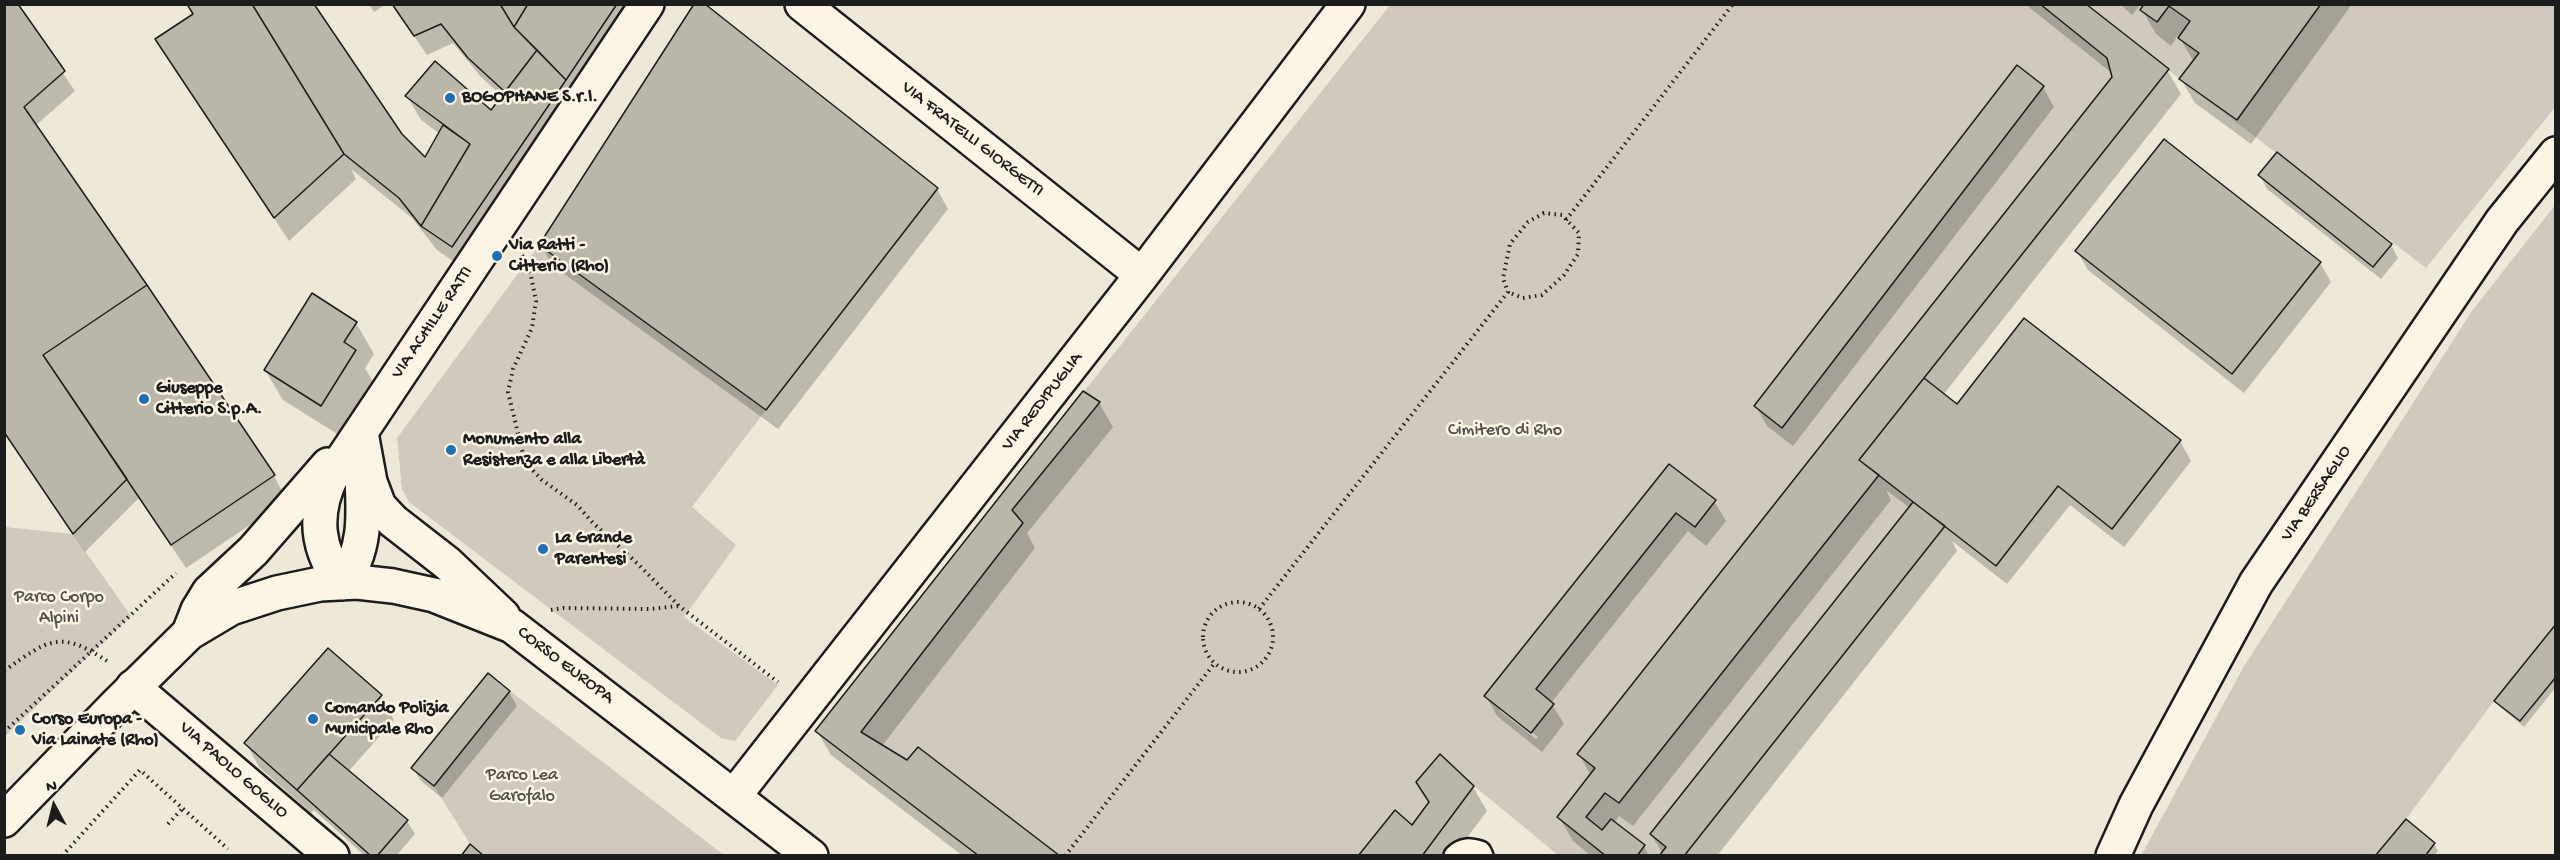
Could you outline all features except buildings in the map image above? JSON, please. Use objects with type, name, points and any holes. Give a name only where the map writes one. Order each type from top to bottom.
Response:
[{"type":"street","name":"VIA ACHILLE RATTI","points":[[342,583],[330,567],[321,544],[320,512],[323,493],[332,475],[448,298],[504,219],[647,4]]},
{"type":"street","name":"VIA FRATELLI GIORGETTI","points":[[801,4],[1142,275]]},
{"type":"street","name":"VIA REDIPUGLIA","points":[[734,796],[1142,275],[1348,4]]},
{"type":"street","name":"VIA BERSAGLIO","points":[[2113,855],[2136,805],[2256,583],[2502,221],[2556,154]]},
{"type":"street","name":"VIA ACHILLE RATTI","points":[[189,633],[198,610],[209,592],[253,551],[327,466],[361,433]]},
{"type":"street","points":[[342,583],[358,557],[363,530],[361,433]]},
{"type":"street","points":[[361,433],[370,482],[379,506],[393,521],[447,563],[512,626]]},
{"type":"street","name":"CORSO EUROPA","points":[[4,820],[189,633],[231,608],[268,596],[320,584],[357,582],[393,586],[434,595],[512,626],[811,855]]},
{"type":"street","name":"VIA PAOLO GOGLIO","points":[[136,685],[332,855]]},
{"type":"lane","points":[[1455,855],[1459,851],[1470,849],[1482,855]]},
{"type":"path","points":[[1566,220],[1733,4]]},
{"type":"path","points":[[1544,213],[1562,215],[1579,233],[1578,254],[1564,275],[1542,295],[1523,298],[1508,292],[1503,278],[1510,244],[1528,222],[1544,213]]},
{"type":"path","points":[[519,247],[531,276],[536,301],[532,328],[513,369],[508,392],[525,462],[542,480],[577,505],[592,523],[638,564],[679,606],[807,704]]},
{"type":"path","points":[[1259,609],[1508,292]]},
{"type":"path","points":[[1233,602],[1244,602],[1259,609],[1270,623],[1274,634],[1268,657],[1259,666],[1236,673],[1214,664],[1207,655],[1203,633],[1212,612],[1233,602]]},
{"type":"path","points":[[547,610],[563,608],[650,609],[679,606]]},
{"type":"path","points":[[4,671],[40,646],[50,642],[63,642],[93,652],[136,685]]},
{"type":"path","points":[[1065,855],[1214,664]]},
{"type":"path","points":[[62,855],[140,770],[228,849]]},
{"type":"path","points":[[168,824],[183,808]]},
{"type":"green space","name":"Cimitero di Rho","points":[[1390,5],[2555,5],[2555,107],[2426,268],[2168,70],[1860,459],[1945,526],[1684,855],[1558,855],[1474,786],[1422,855],[979,855],[815,731]]},
{"type":"green space","points":[[2555,205],[2555,624],[2406,819],[2375,855],[2141,856],[2243,668],[2472,311]]},
{"type":"green space","points":[[539,245],[766,410],[692,507],[736,545],[684,617],[778,685],[735,741],[721,738],[409,502],[402,489],[397,438]]},
{"type":"green space","name":"Parco Corpo Alpini","points":[[5,527],[73,534],[131,616],[5,736]]},
{"type":"green space","name":"Parco Lea Garofalo","points":[[510,691],[724,855],[484,855],[470,844],[434,786]]},
{"type":"place","name":"BOGOPHANE S.r.l.","points":[[450,98]]},
{"type":"place","name":"Via Ratti - Citterio (Rho)","points":[[497,256]]},
{"type":"place","name":"Giuseppe Citterio S.p.A.","points":[[144,399]]},
{"type":"place","name":"Monumento alla Resistenza e alla Libertà","points":[[451,450]]},
{"type":"place","name":"La Grande Parentesi","points":[[543,549]]},
{"type":"place","name":"Comando Polizia Municipale Rho","points":[[313,719]]},
{"type":"place","name":"Corso Europa - Via Lainate (Rho)","points":[[20,730]]}]
